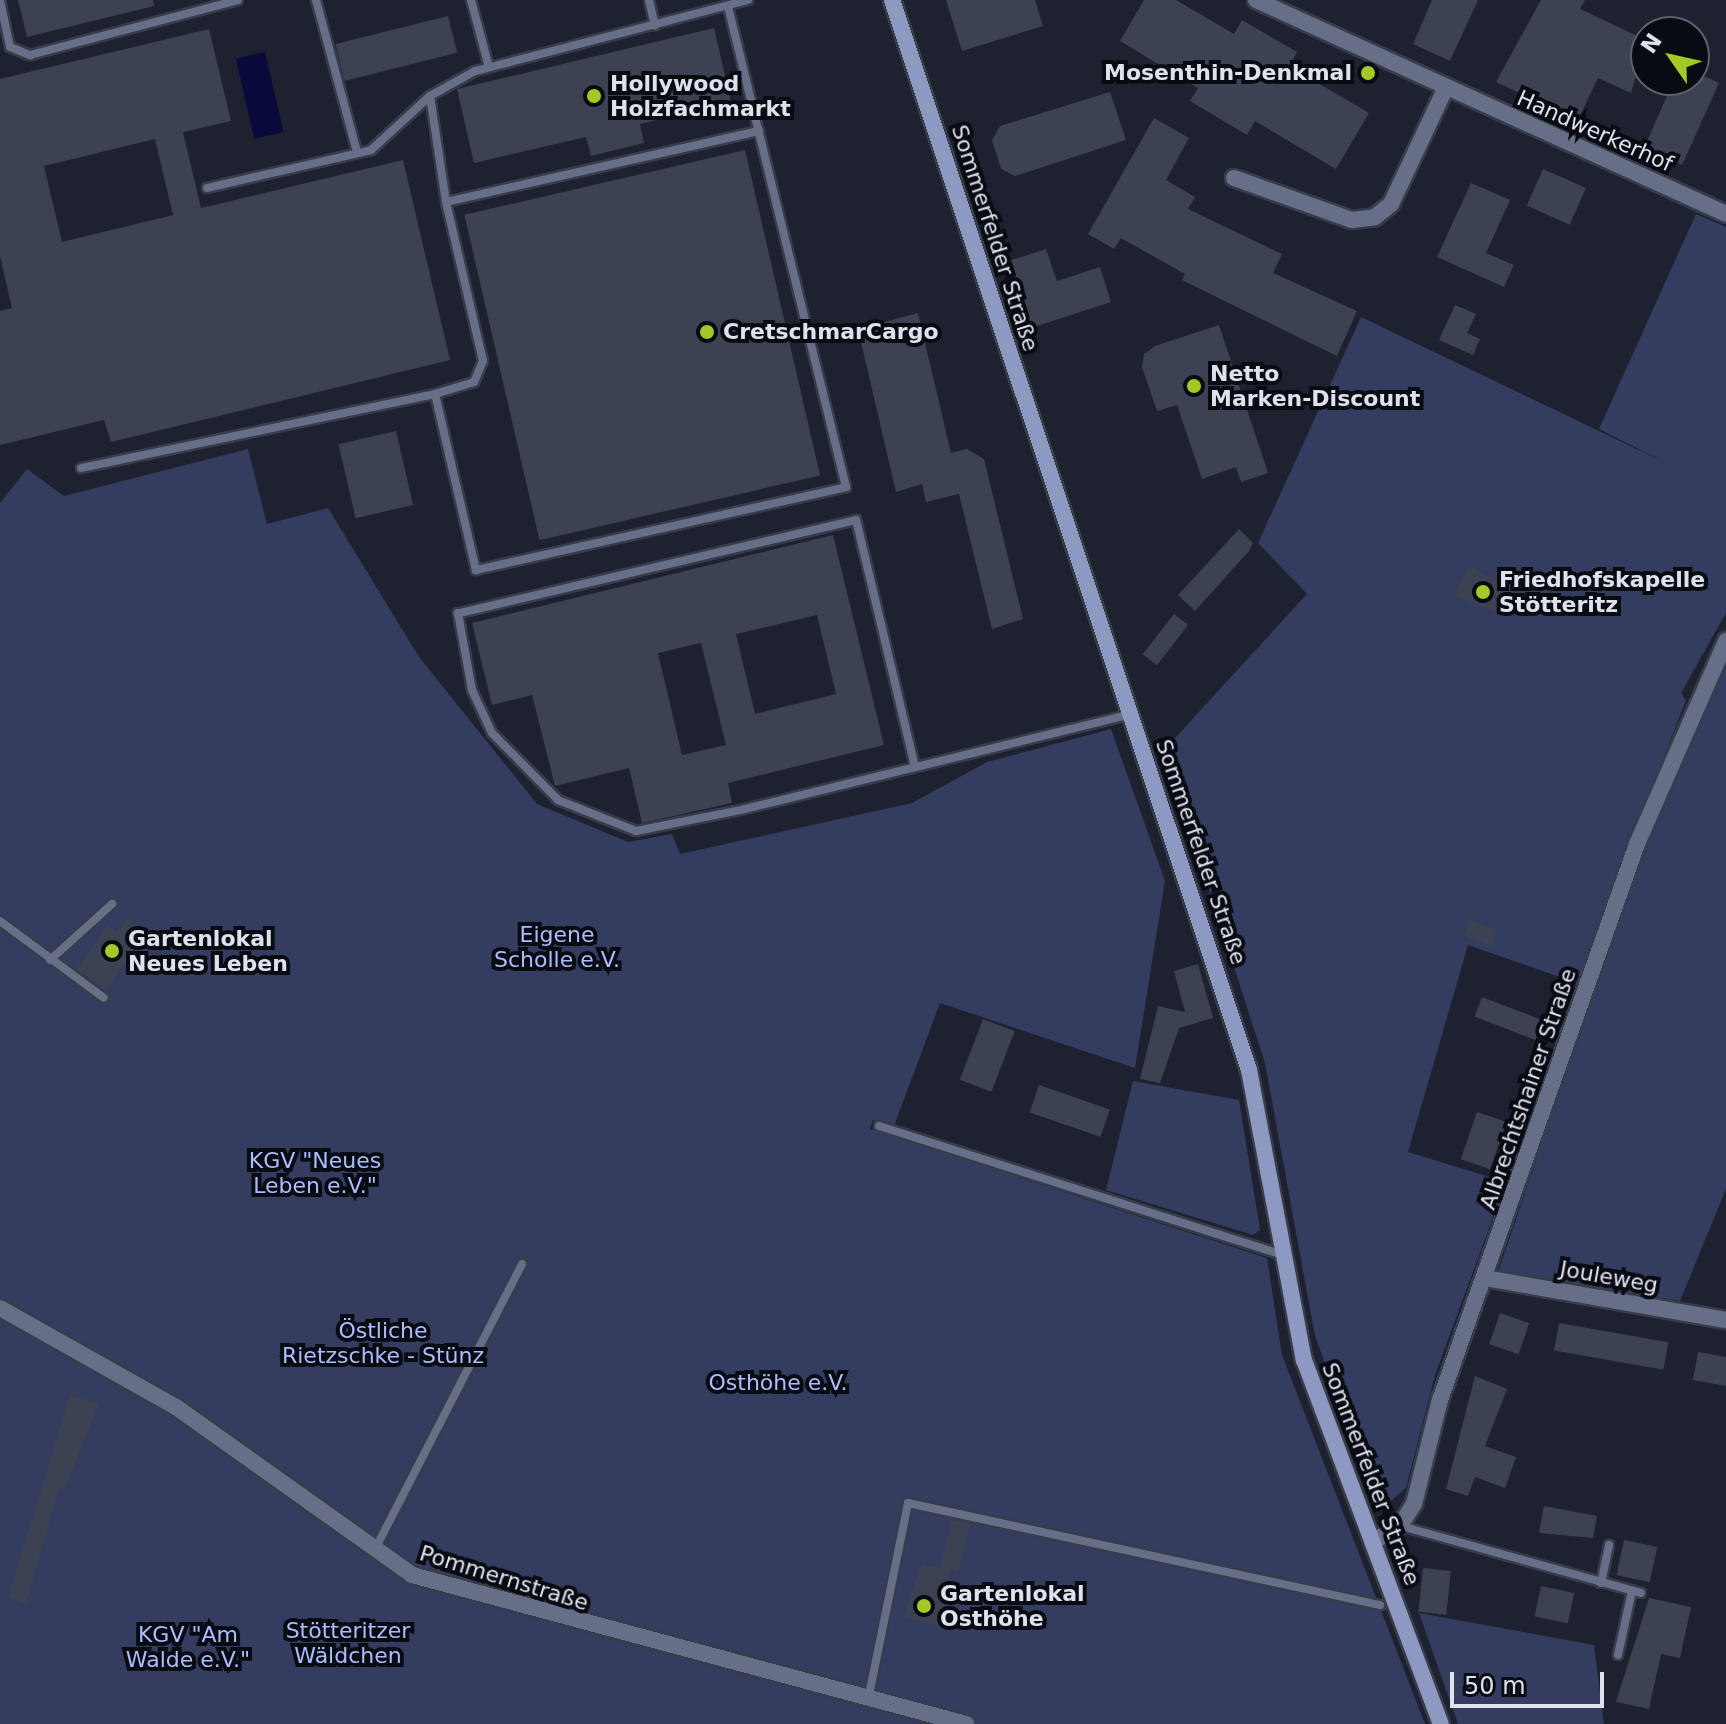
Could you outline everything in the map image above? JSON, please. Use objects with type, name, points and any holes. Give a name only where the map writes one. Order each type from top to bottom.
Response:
[{"type":"main road","name":"Sommerfelder Straße","points":[[892,0],[1249,1070],[1304,1360],[1441,1724]]},
{"type":"street","name":"Handwerkerhof","points":[[1256,0],[1445,89],[1726,214]]},
{"type":"street","points":[[1234,178],[1352,220],[1375,217],[1391,204],[1445,89]]},
{"type":"street","name":"Albrechtshainer Straße","points":[[1400,1526],[1414,1504],[1440,1400],[1637,844],[1726,641]]},
{"type":"street","name":"Jouleweg","points":[[1485,1278],[1726,1320]]},
{"type":"street","name":"Pommernstraße","points":[[0,1308],[176,1407],[373,1552],[470,1595],[868,1701],[966,1724]]},
{"type":"street","points":[[1372,1542],[1400,1526]]},
{"type":"lane","points":[[0,0],[10,47],[30,55],[238,0]]},
{"type":"lane","points":[[316,0],[357,152]]},
{"type":"lane","points":[[471,0],[489,67]]},
{"type":"lane","points":[[649,0],[655,25]]},
{"type":"lane","points":[[207,188],[371,150],[430,96],[489,67],[748,0]]},
{"type":"lane","points":[[435,394],[476,570],[846,487],[728,6]]},
{"type":"lane","points":[[81,468],[435,394],[474,382],[483,361],[446,202],[430,96]]},
{"type":"lane","points":[[446,202],[759,131]]},
{"type":"lane","points":[[915,767],[856,520],[458,613],[472,690],[492,733],[558,800],[636,831],[915,767],[1131,714]]},
{"type":"lane","points":[[50,960],[112,904]]},
{"type":"lane","points":[[0,921],[104,998]]},
{"type":"lane","points":[[879,1126],[1282,1255]]},
{"type":"lane","points":[[373,1552],[522,1264]]},
{"type":"lane","points":[[868,1701],[908,1503],[1380,1605]]},
{"type":"lane","points":[[1400,1526],[1636,1592],[1618,1655]]},
{"type":"lane","points":[[1601,1583],[1609,1545]]},
{"type":"green space","points":[[1696,214],[1726,227],[1726,613],[1681,693],[1686,700],[1577,983],[1468,945],[1408,1152],[1506,1182],[1435,1375],[1406,1488],[1385,1506],[1374,1500],[1315,1336],[1265,1063],[1164,750],[1307,594],[1258,543],[1361,317],[1670,465],[1599,429]]},
{"type":"green space","name":"Östliche Rietzschke - Stünz","points":[[248,449],[267,524],[328,508],[419,657],[537,804],[628,842],[672,834],[680,854],[912,803],[987,762],[1111,729],[1165,881],[1135,1068],[940,1003],[894,1126],[873,1120],[870,1129],[1267,1258],[1282,1355],[1425,1724],[0,1724],[0,503],[27,469],[64,496]]},
{"type":"green space","points":[[1726,658],[1726,1189],[1680,1301],[1498,1272],[1643,846]]},
{"type":"green space","points":[[1133,1081],[1239,1100],[1260,1230],[1253,1235],[1106,1190]]},
{"type":"green space","points":[[1419,1613],[1594,1645],[1604,1724],[1458,1724]]},
{"type":"shaded area","points":[[265,52],[283,132],[254,139],[236,59]]},
{"type":"building","points":[[18,0],[153,0],[154,6],[27,37]]},
{"type":"building","points":[[946,0],[1035,0],[1043,26],[962,51]]},
{"type":"building","points":[[1144,0],[1176,0],[1234,34],[1242,20],[1297,52],[1289,66],[1369,113],[1336,169],[1255,121],[1247,135],[1190,101],[1198,88],[1120,41]]},
{"type":"building","points":[[1432,0],[1478,0],[1450,61],[1413,44]]},
{"type":"building","points":[[1541,0],[1585,0],[1580,9],[1630,32],[1630,93],[1598,78],[1578,120],[1496,82]]},
{"type":"building","points":[[448,16],[457,53],[345,81],[335,44]]},
{"type":"building","name":"Hollywood Holzfachmarkt","points":[[714,28],[731,102],[640,124],[644,143],[591,156],[586,137],[474,163],[457,89]]},
{"type":"building","points":[[209,29],[231,121],[183,132],[201,208],[403,160],[450,360],[111,442],[104,420],[0,445],[0,311],[12,308],[0,256],[0,79]],"holes":[[[155,139],[173,215],[62,242],[44,166]]]},
{"type":"building","points":[[1710,79],[1719,83],[1682,165],[1644,148],[1667,96],[1710,96]]},
{"type":"building","points":[[1110,92],[1126,140],[1015,176],[1001,169],[992,140],[1000,126]]},
{"type":"building","points":[[1154,118],[1189,138],[1166,180],[1195,197],[1188,209],[1282,254],[1273,273],[1357,311],[1337,356],[1182,280],[1185,274],[1121,238],[1114,249],[1088,234]]},
{"type":"building","points":[[745,150],[820,475],[540,540],[464,215]]},
{"type":"building","points":[[1543,169],[1586,188],[1570,225],[1527,206]]},
{"type":"building","points":[[1471,183],[1510,200],[1486,253],[1514,265],[1504,287],[1437,257]]},
{"type":"building","points":[[1046,249],[1057,281],[1100,267],[1111,302],[1031,328],[1009,261]]},
{"type":"building","points":[[1455,305],[1476,314],[1467,333],[1480,339],[1473,355],[1439,340]]},
{"type":"building","points":[[918,313],[951,453],[967,449],[984,459],[1023,619],[992,629],[959,494],[926,502],[922,484],[896,492],[858,329]]},
{"type":"building","name":"Netto Marken-Discount","points":[[1219,325],[1268,473],[1241,482],[1236,467],[1202,479],[1177,405],[1157,411],[1142,367],[1144,354],[1155,346]]},
{"type":"building","points":[[396,431],[413,505],[356,518],[339,444]]},
{"type":"building","points":[[1239,529],[1253,543],[1249,551],[1195,611],[1178,595]]},
{"type":"building","points":[[833,535],[884,745],[728,783],[732,803],[642,823],[629,768],[555,786],[532,695],[492,705],[472,623]],"holes":[[[817,615],[836,694],[755,714],[736,634]],[[701,643],[726,745],[682,755],[658,653]]]},
{"type":"building","name":"Friedhofskapelle Stötteritz","points":[[1469,566],[1512,589],[1500,614],[1454,595]]},
{"type":"building","points":[[1174,614],[1188,625],[1157,665],[1143,654]]},
{"type":"building","name":"Gartenlokal Neues Leben","points":[[127,919],[146,932],[106,990],[77,969],[108,925],[117,932]]},
{"type":"building","points":[[1470,920],[1497,930],[1491,946],[1464,936]]},
{"type":"building","points":[[1198,964],[1213,1018],[1179,1028],[1160,1083],[1140,1079],[1158,1006],[1185,1012],[1174,971]]},
{"type":"building","points":[[1482,997],[1543,1020],[1535,1040],[1474,1017]]},
{"type":"building","points":[[983,1019],[1015,1031],[991,1092],[960,1080]]},
{"type":"building","points":[[1039,1085],[1110,1109],[1100,1137],[1030,1112]]},
{"type":"building","points":[[1477,1112],[1506,1122],[1490,1169],[1461,1159]]},
{"type":"building","points":[[1500,1313],[1529,1323],[1519,1354],[1489,1344]]},
{"type":"building","points":[[1559,1323],[1668,1342],[1663,1370],[1554,1351]]},
{"type":"building","points":[[1698,1352],[1726,1357],[1726,1386],[1693,1380]]},
{"type":"building","points":[[1475,1376],[1507,1389],[1485,1446],[1516,1457],[1505,1488],[1475,1477],[1468,1496],[1446,1489]]},
{"type":"building","points":[[70,1395],[99,1404],[64,1490],[59,1488],[26,1603],[8,1598]]},
{"type":"building","points":[[1544,1506],[1597,1516],[1593,1538],[1539,1533]]},
{"type":"building","name":"Gartenlokal Osthöhe","points":[[952,1520],[970,1524],[958,1572],[950,1570],[939,1625],[903,1618],[922,1564],[940,1568]]},
{"type":"building","points":[[1624,1540],[1657,1547],[1650,1582],[1617,1575]]},
{"type":"building","points":[[1423,1568],[1451,1571],[1446,1615],[1418,1612]]},
{"type":"building","points":[[1541,1586],[1574,1593],[1568,1623],[1535,1616]]},
{"type":"building","points":[[1649,1598],[1691,1607],[1680,1658],[1661,1654],[1649,1709],[1616,1702]]},
{"type":"place","name":"Mosenthin-Denkmal","points":[[1368,73]]},
{"type":"place","name":"Hollywood Holzfachmarkt","points":[[594,96]]},
{"type":"place","name":"CretschmarCargo","points":[[707,332]]},
{"type":"place","name":"Netto Marken-Discount","points":[[1194,386]]},
{"type":"place","name":"Friedhofskapelle Stötteritz","points":[[1483,592]]},
{"type":"place","name":"Gartenlokal Neues Leben","points":[[112,951]]},
{"type":"place","name":"Gartenlokal Osthöhe","points":[[924,1606]]},
{"type":"park label","name":"Eigene Scholle e.V.","points":[[557,946]]},
{"type":"park label","name":"KGV \"Neues Leben e.V.\"","points":[[315,1172]]},
{"type":"park label","name":"Osthöhe e.V.","points":[[778,1383]]},
{"type":"park label","name":"Stötteritzer Wäldchen","points":[[348,1642]]},
{"type":"park label","name":"KGV \"Am Walde e.V.\"","points":[[188,1646]]}]
